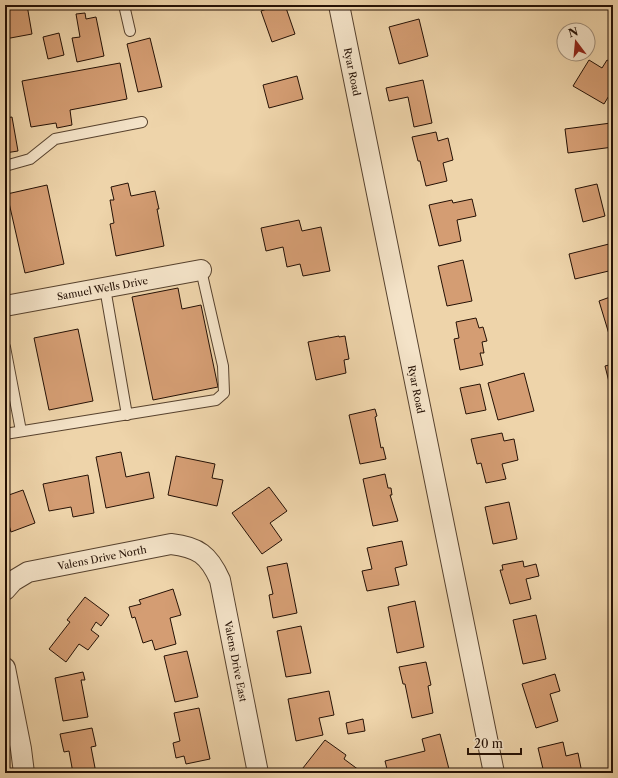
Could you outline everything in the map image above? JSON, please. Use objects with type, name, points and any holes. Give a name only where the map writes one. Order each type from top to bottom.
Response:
[{"type":"street","name":"Ryar Road","points":[[338,5],[494,773]]},
{"type":"street","name":"Samuel Wells Drive","points":[[5,306],[200,270]]},
{"type":"street","name":"Valens Drive North","points":[[5,590],[13,581],[28,572],[171,544],[189,546],[202,554]]},
{"type":"street","name":"Valens Drive East","points":[[202,554],[212,563],[220,580],[258,773]]},
{"type":"street","points":[[5,668],[21,749],[24,773]]},
{"type":"lane","points":[[124,5],[130,32]]},
{"type":"lane","points":[[5,166],[30,159],[55,139],[142,122]]},
{"type":"lane","points":[[5,434],[216,400],[224,393],[223,366],[200,270]]},
{"type":"lane","points":[[105,288],[127,415]]},
{"type":"lane","points":[[5,347],[21,431]]},
{"type":"building","points":[[5,5],[27,5],[32,34],[5,39]]},
{"type":"building","points":[[278,5],[285,5],[295,34],[272,42],[261,11]]},
{"type":"building","points":[[85,13],[86,19],[96,17],[104,56],[77,62],[72,38],[80,37],[76,14]]},
{"type":"building","points":[[419,19],[428,56],[399,64],[389,27]]},
{"type":"building","points":[[59,33],[64,55],[48,59],[43,37]]},
{"type":"building","points":[[150,38],[162,87],[138,92],[127,44]]},
{"type":"building","points":[[607,60],[613,63],[613,89],[604,104],[573,86],[588,62],[592,62],[602,68]]},
{"type":"building","points":[[120,63],[127,99],[70,110],[72,125],[57,128],[56,123],[31,127],[22,81]]},
{"type":"building","points":[[297,76],[303,99],[269,108],[263,85]]},
{"type":"building","points":[[423,80],[432,123],[414,127],[408,97],[389,101],[386,88]]},
{"type":"building","points":[[12,117],[18,151],[5,153],[5,118]]},
{"type":"building","points":[[611,123],[613,147],[568,153],[565,129]]},
{"type":"building","points":[[436,132],[438,141],[448,138],[453,160],[443,163],[447,181],[426,186],[412,137]]},
{"type":"building","points":[[128,183],[131,196],[155,191],[164,246],[116,256],[110,224],[114,223],[110,200],[114,200],[111,187]]},
{"type":"building","points":[[597,184],[605,216],[583,222],[575,189]]},
{"type":"building","points":[[47,185],[64,264],[25,273],[7,194]]},
{"type":"building","points":[[472,199],[476,216],[457,220],[461,241],[439,246],[429,205],[452,200],[453,203]]},
{"type":"building","points":[[299,220],[302,231],[321,227],[330,271],[303,276],[300,264],[287,267],[283,247],[266,251],[261,228]]},
{"type":"building","points":[[613,243],[613,270],[575,279],[569,254]]},
{"type":"building","points":[[463,260],[472,301],[447,306],[438,266]]},
{"type":"building","points":[[178,288],[182,309],[201,305],[218,387],[153,400],[132,297]]},
{"type":"building","points":[[613,296],[613,344],[612,344],[599,301]]},
{"type":"building","points":[[476,318],[479,328],[483,327],[487,341],[482,342],[484,353],[480,353],[483,365],[460,370],[454,339],[459,338],[456,322]]},
{"type":"building","points":[[78,329],[93,401],[49,410],[34,338]]},
{"type":"building","points":[[345,336],[349,359],[344,360],[346,373],[316,380],[308,342]]},
{"type":"building","points":[[613,364],[613,398],[605,366]]},
{"type":"building","points":[[524,373],[534,411],[498,420],[488,383]]},
{"type":"building","points":[[480,384],[486,410],[466,414],[460,388]]},
{"type":"building","points":[[375,409],[377,416],[375,417],[381,448],[383,447],[386,459],[360,464],[349,415]]},
{"type":"building","points":[[502,433],[504,441],[514,439],[518,460],[502,464],[506,479],[486,483],[481,463],[477,464],[471,439]]},
{"type":"building","points":[[121,452],[126,477],[149,472],[154,498],[106,508],[96,457]]},
{"type":"building","points":[[176,456],[215,464],[212,478],[223,480],[217,506],[168,495]]},
{"type":"building","points":[[385,474],[388,488],[391,488],[392,495],[390,495],[398,521],[373,526],[363,479]]},
{"type":"building","points":[[88,475],[94,513],[73,517],[71,507],[49,511],[43,484]]},
{"type":"building","points":[[269,487],[287,511],[270,523],[282,540],[262,554],[232,513]]},
{"type":"building","points":[[23,490],[35,523],[11,532],[8,522],[5,523],[5,493],[6,496]]},
{"type":"building","points":[[509,502],[517,539],[493,544],[485,507]]},
{"type":"building","points":[[402,541],[407,565],[395,568],[399,585],[367,591],[362,571],[372,569],[367,548]]},
{"type":"building","points":[[523,561],[524,567],[536,564],[539,576],[526,579],[531,599],[510,604],[500,570],[503,570],[502,565]]},
{"type":"building","points":[[287,563],[297,613],[273,618],[269,595],[273,594],[267,567]]},
{"type":"building","points":[[173,589],[181,615],[170,618],[176,644],[155,650],[152,640],[143,643],[135,617],[132,618],[129,607],[141,604],[139,600]]},
{"type":"building","points":[[85,597],[109,615],[101,626],[96,622],[91,630],[99,636],[88,650],[79,644],[66,662],[49,649],[70,622],[67,620]]},
{"type":"building","points":[[415,601],[424,647],[397,653],[388,607]]},
{"type":"building","points":[[536,615],[546,659],[523,664],[513,620]]},
{"type":"building","points":[[301,626],[311,673],[286,677],[277,631]]},
{"type":"building","points":[[187,651],[198,697],[175,702],[164,656]]},
{"type":"building","points":[[426,662],[431,685],[428,686],[433,713],[412,718],[405,684],[403,684],[399,667]]},
{"type":"building","points":[[83,672],[85,680],[81,680],[88,717],[63,721],[55,678]]},
{"type":"building","points":[[555,674],[560,691],[550,694],[558,721],[536,728],[522,684]]},
{"type":"building","points":[[329,691],[334,715],[319,718],[323,735],[296,741],[288,699]]},
{"type":"building","points":[[199,708],[210,759],[186,764],[184,756],[176,758],[173,743],[180,741],[174,713]]},
{"type":"building","points":[[363,719],[365,731],[348,734],[346,723]]},
{"type":"building","points":[[92,728],[96,746],[91,747],[96,773],[73,773],[69,751],[64,752],[60,734]]},
{"type":"building","points":[[440,734],[450,773],[388,773],[385,761],[425,751],[422,739]]},
{"type":"building","points":[[325,740],[346,755],[344,759],[363,773],[299,773]]},
{"type":"building","points":[[563,742],[566,756],[578,753],[582,773],[544,773],[538,748]]}]
